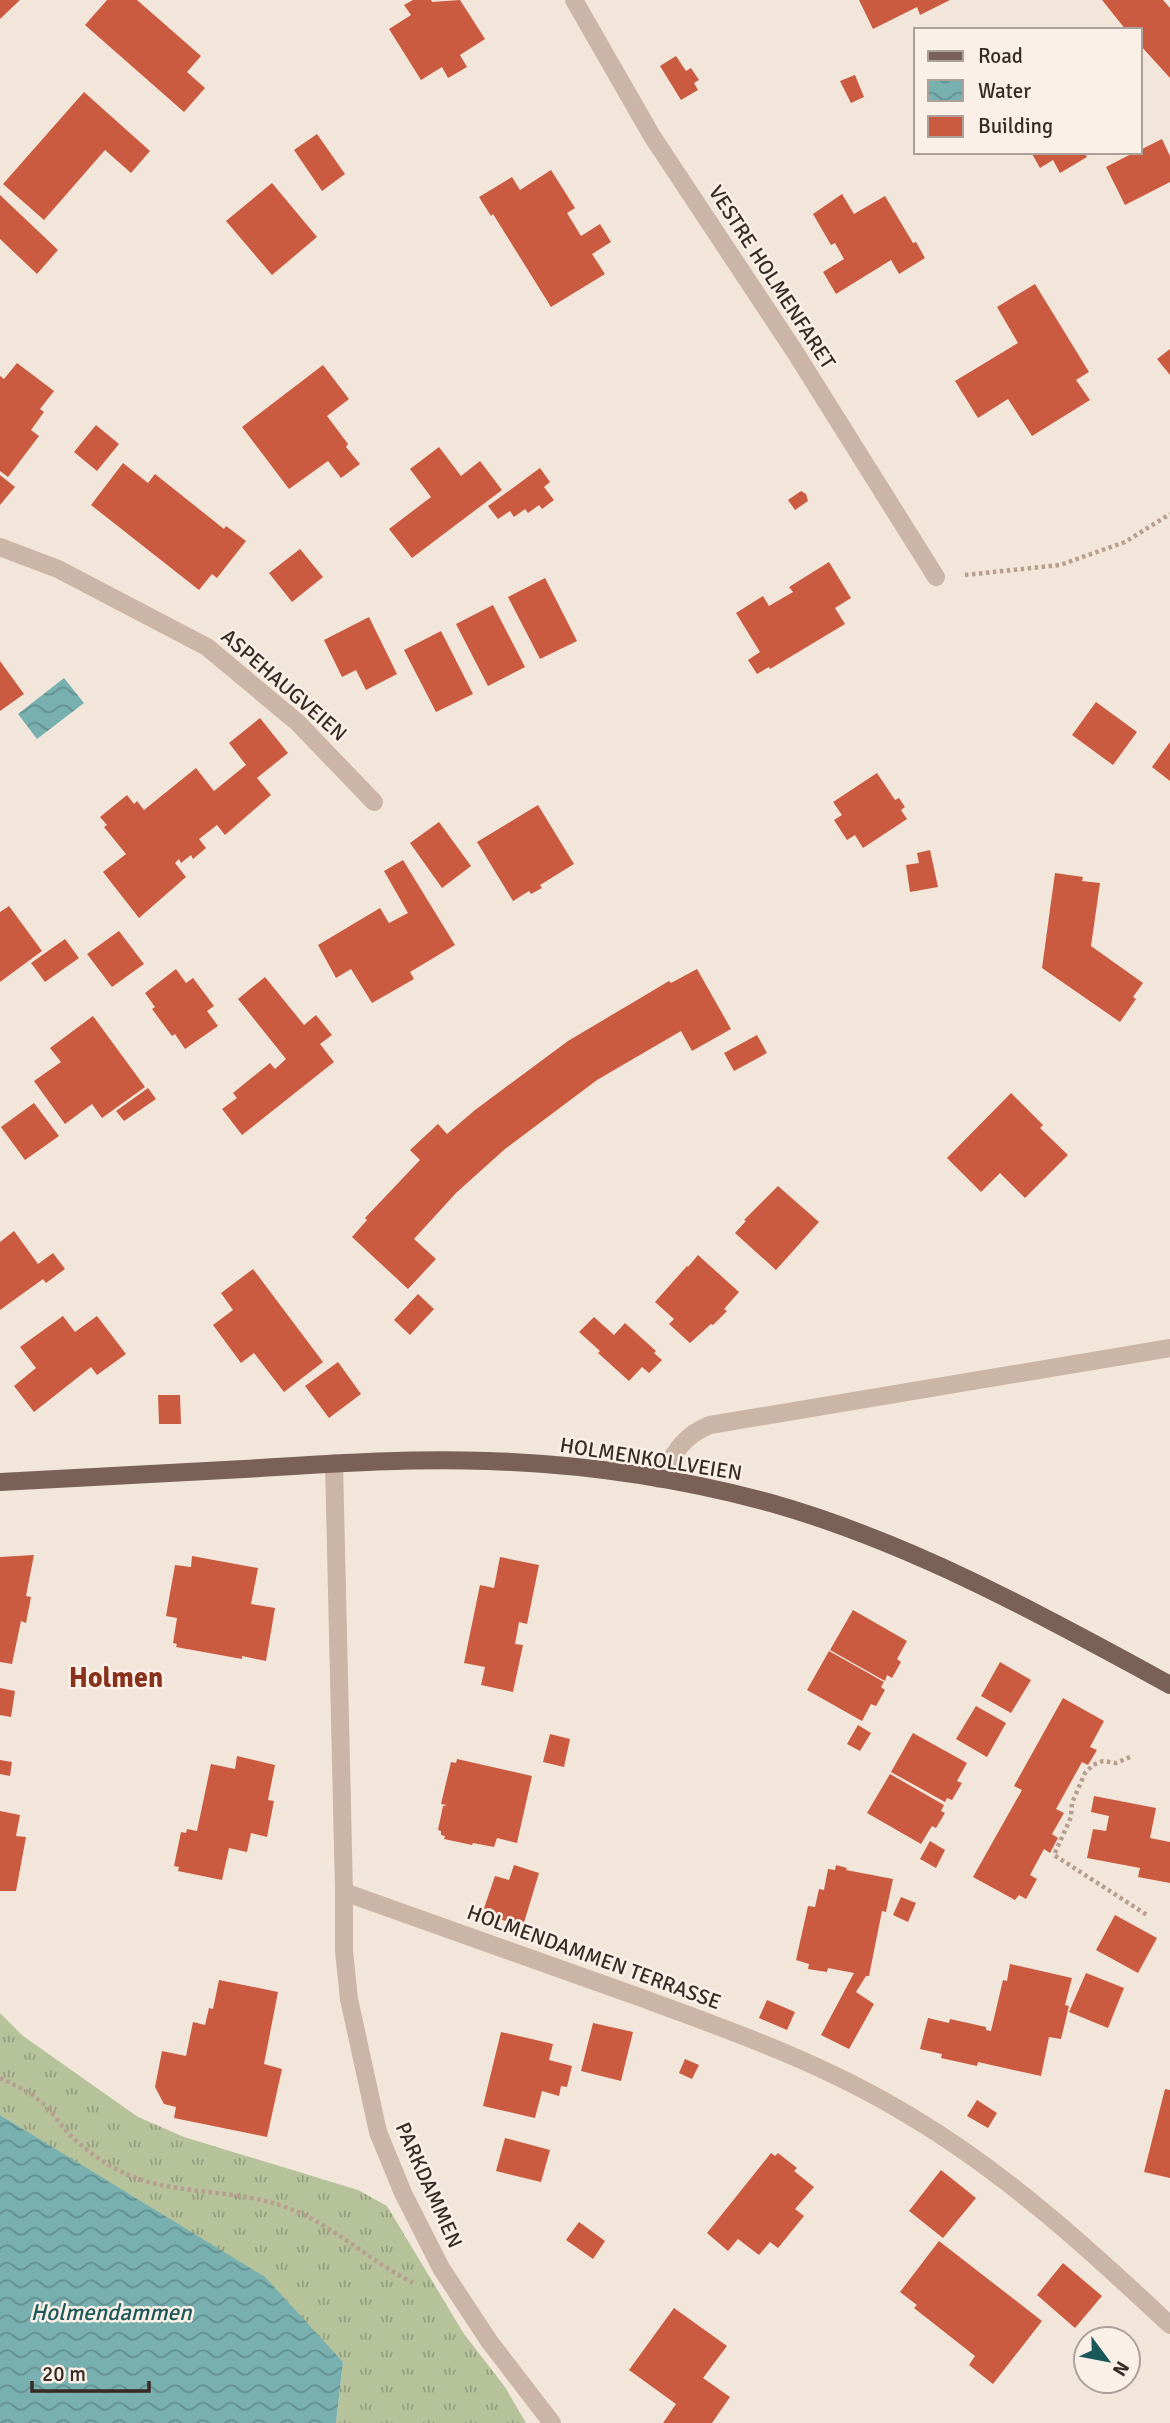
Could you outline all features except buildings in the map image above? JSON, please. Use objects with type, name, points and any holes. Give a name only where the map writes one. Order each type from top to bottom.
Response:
[{"type":"main road","name":"HOLMENKOLLVEIEN","points":[[0,1482],[334,1464],[449,1461],[514,1462],[608,1470],[769,1503],[888,1544],[961,1575],[1170,1685]]},
{"type":"street","name":"VESTRE HOLMENFARET","points":[[574,0],[652,136],[795,352],[936,578]]},
{"type":"street","name":"ASPEHAUGVEIEN","points":[[0,547],[58,569],[207,647],[297,722],[374,802]]},
{"type":"street","points":[[659,1479],[687,1437],[710,1425],[1170,1348]]},
{"type":"street","points":[[1136,1353],[1170,1361]]},
{"type":"street","points":[[334,1464],[344,1892]]},
{"type":"street","name":"HOLMENDAMMEN TERRASSE","points":[[344,1892],[796,2056],[910,2115],[985,2165],[1042,2210],[1170,2324]]},
{"type":"street","name":"PARKDAMMEN","points":[[344,1892],[344,1951],[349,1999],[378,2132],[403,2193],[441,2268],[489,2341],[552,2423]]},
{"type":"path","points":[[936,578],[1060,565],[1125,542],[1170,514]]},
{"type":"path","points":[[1130,1757],[1116,1763],[1103,1761],[1093,1765],[1085,1773],[1072,1802],[1071,1816],[1054,1855],[1147,1915]]},
{"type":"path","points":[[0,2078],[41,2102],[90,2153],[119,2171],[158,2184],[238,2195],[287,2207],[314,2221],[394,2274],[418,2285]]},
{"type":"green space","points":[[0,2013],[23,2036],[138,2117],[184,2137],[358,2190],[387,2206],[464,2334],[505,2387],[526,2423],[336,2423],[343,2362],[119,2189],[0,2115]]},
{"type":"water","points":[[64,678],[84,703],[37,739],[18,714]]},
{"type":"water","name":"Holmendammen","points":[[0,2115],[265,2277],[343,2362],[336,2423],[0,2423]]},
{"type":"district","name":"Holmen","points":[[116,1678]]}]
